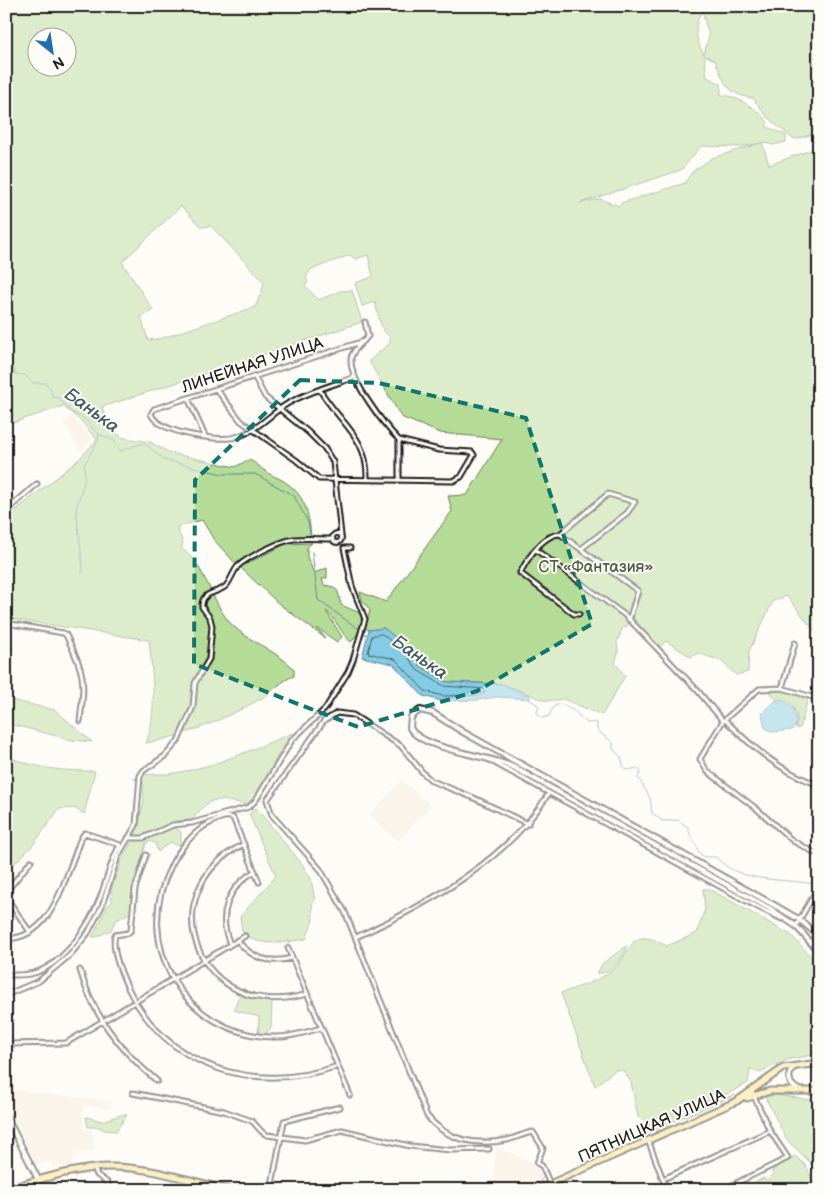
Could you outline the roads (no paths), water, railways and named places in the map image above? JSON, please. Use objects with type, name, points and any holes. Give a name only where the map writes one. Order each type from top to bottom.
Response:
[{"type":"main road","name":"ПЯТНИЦКАЯ УЛИЦА","points":[[536,1190],[737,1101],[752,1092],[775,1072],[800,1064],[819,1063]]},
{"type":"main road","points":[[737,1101],[770,1091],[819,1091]]},
{"type":"main road","points":[[6,1189],[94,1168],[137,1169],[229,1190]]},
{"type":"street","points":[[216,389],[234,414],[319,480],[367,478],[457,480],[474,453],[438,450],[399,440],[379,418],[355,377],[350,360],[353,352],[368,336],[365,322]]},
{"type":"street","name":"ЛИНЕЙНАЯ УЛИЦА","points":[[205,437],[169,428],[156,421],[151,414],[154,409],[364,341]]},
{"type":"street","points":[[6,995],[38,981],[78,946],[98,917],[115,865],[136,825],[140,776],[143,771],[165,756],[178,741],[193,707],[195,683],[209,659],[212,626],[210,618],[202,607],[204,598],[210,592],[227,584],[237,567],[243,562],[276,546],[294,540],[333,539],[339,542],[341,535],[333,462],[325,449],[297,422],[278,410],[265,397],[254,376]]},
{"type":"street","points":[[188,398],[205,437],[224,439],[254,430],[278,410],[320,390],[355,377]]},
{"type":"street","points":[[320,390],[363,449],[368,463],[367,478]]},
{"type":"street","points":[[399,440],[399,479]]},
{"type":"street","points":[[6,511],[37,484]]},
{"type":"street","points":[[579,614],[574,614],[520,574],[520,572],[546,538],[560,534],[608,494],[635,502],[627,513],[581,549]]},
{"type":"street","points":[[333,539],[335,534],[341,535]]},
{"type":"street","points":[[560,534],[638,591],[629,620]]},
{"type":"street","points":[[128,838],[142,838],[173,824],[192,823],[249,807],[256,800],[290,742],[325,709],[348,672],[353,660],[365,619],[352,586],[344,548],[350,548]]},
{"type":"street","points":[[536,550],[629,620],[744,739],[796,777],[819,785]]},
{"type":"street","points":[[6,623],[63,632],[66,635],[83,674],[84,683],[80,721]]},
{"type":"street","points":[[782,688],[795,644]]},
{"type":"street","points":[[819,699],[782,688],[756,691],[724,720],[700,756],[701,763],[707,771],[758,810],[793,841],[819,855]]},
{"type":"street","points":[[819,936],[800,920],[464,732],[433,712],[420,710],[411,717],[410,728],[418,737],[441,746],[474,754],[513,767],[752,898],[794,925],[819,952]]},
{"type":"street","points":[[528,824],[474,798],[432,781],[401,746],[353,716],[342,712],[332,714],[319,728],[270,794],[268,808],[320,869],[334,891],[356,937],[423,1108],[430,1120],[446,1134],[471,1141],[499,1141],[533,1132],[544,1150],[537,1163],[542,1166],[550,1184]]},
{"type":"street","points":[[474,754],[504,767],[750,903],[794,925]]},
{"type":"street","points":[[356,937],[404,914],[444,890],[493,856],[528,824],[550,793]]},
{"type":"street","points":[[259,882],[233,818],[226,816],[205,826],[197,832],[174,860],[163,885],[156,915],[161,955],[173,978],[199,1009],[225,1026],[238,1031],[274,1037],[321,1028]]},
{"type":"street","points":[[6,938],[17,938],[36,928],[57,902],[82,835],[85,833],[120,845],[113,857],[92,917],[82,934],[61,955],[39,972],[6,975]]},
{"type":"street","points":[[244,844],[222,858],[212,868],[196,897],[193,908],[193,930],[204,960],[219,979],[248,996],[284,1000],[307,994]]},
{"type":"street","points":[[146,855],[135,889],[131,930],[128,933],[116,934],[114,937],[120,968],[135,1001],[146,1017],[171,1042],[194,1058],[247,1077],[281,1078],[317,1073],[338,1066]]},
{"type":"street","points":[[6,892],[31,861]]},
{"type":"street","points":[[230,945],[223,924],[227,902],[237,884],[255,872]]},
{"type":"street","points":[[794,925],[800,920],[819,886]]},
{"type":"street","points":[[6,897],[30,932]]},
{"type":"street","points":[[6,1044],[60,1044],[245,936]]},
{"type":"street","points":[[238,940],[247,951],[262,960],[281,961],[292,958]]},
{"type":"street","points":[[288,948],[350,1095]]},
{"type":"street","points":[[80,970],[88,994],[101,1020],[132,1058],[157,1081]]},
{"type":"street","points":[[800,1064],[792,1069],[789,1080],[794,1088],[803,1090]]},
{"type":"street","points":[[722,1190],[788,1158],[770,1131],[752,1092]]},
{"type":"street","points":[[133,1093],[224,1111],[252,1121],[264,1134],[281,1137],[304,1140],[323,1133],[342,1130],[410,1146],[450,1150],[490,1149]]},
{"type":"street","points":[[272,1190],[285,1120],[340,1107]]},
{"type":"street","points":[[6,1116],[39,1181]]},
{"type":"street","points":[[663,1179],[770,1131]]},
{"type":"street","points":[[648,1140],[667,1190]]},
{"type":"street","points":[[94,1168],[97,1175],[108,1183],[107,1190]]},
{"type":"water","points":[[384,628],[409,649],[420,666],[446,682],[502,684],[530,696],[530,699],[497,697],[478,700],[442,701],[423,696],[393,664],[362,657],[369,630]]},
{"type":"water","points":[[775,701],[785,701],[793,708],[797,722],[792,730],[772,732],[765,728],[762,714]]},
{"type":"waterway","name":"Банька","points":[[6,368],[14,368],[15,374],[25,375],[33,383],[46,383],[51,388],[52,397],[59,398],[70,411],[84,418],[98,434],[114,440],[120,451],[144,443],[165,460],[222,474],[255,474],[294,496],[308,522],[311,538]]},
{"type":"waterway","points":[[82,573],[83,567],[76,509],[85,479],[84,465],[99,439],[98,436]]},
{"type":"waterway","name":"Банька","points":[[312,552],[318,600],[367,635]]},
{"type":"waterway","name":"Банька","points":[[529,699],[539,706],[537,713],[542,718],[549,716],[554,706],[560,704],[573,710],[587,723],[597,722],[597,730],[613,743],[613,749],[621,757],[624,768],[628,770],[637,768],[641,771],[638,777],[650,798],[652,813],[663,821],[678,820],[688,827],[699,853],[705,857],[716,857],[726,866],[750,876],[818,885]]},
{"type":"waterway","points":[[523,1190],[541,1181],[544,1175]]},
{"type":"park label","name":"СТ «Фантазия»","points":[[596,566]]}]
